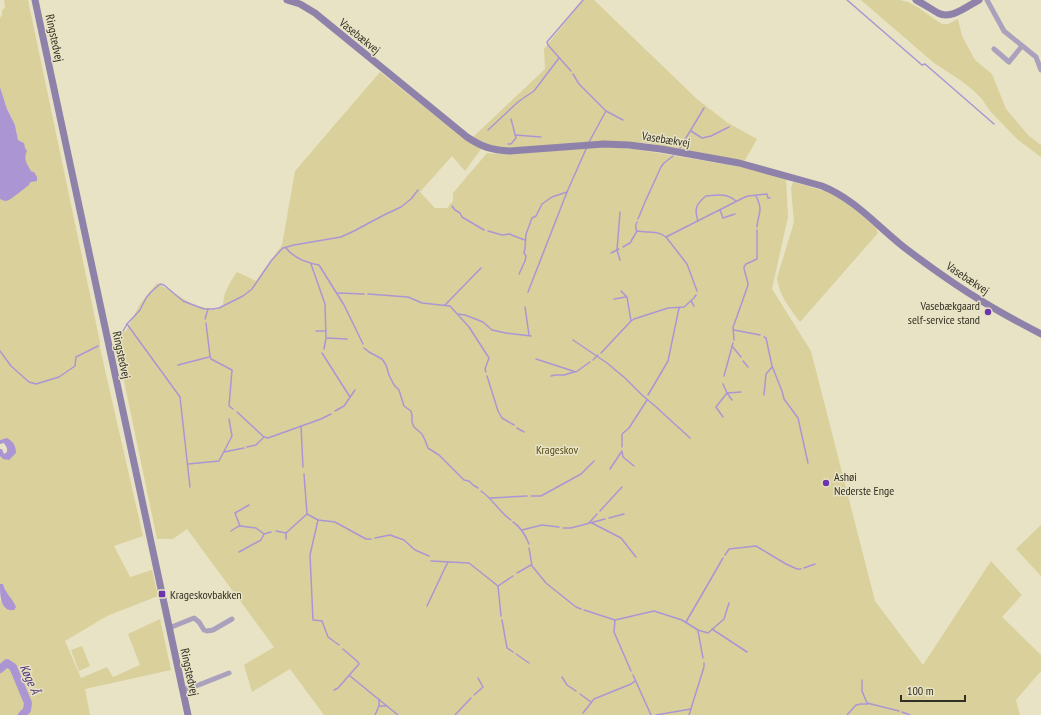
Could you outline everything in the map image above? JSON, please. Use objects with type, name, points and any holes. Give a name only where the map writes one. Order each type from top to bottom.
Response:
[{"type":"street","name":"Ringstedvej","points":[[35,0],[188,715]]},
{"type":"street","name":"Vasebækvej","points":[[287,0],[300,4],[315,14],[467,137],[487,148],[510,151],[604,144],[629,145],[661,149],[739,163],[822,186],[834,191],[848,200],[905,247],[955,284],[984,303],[1041,334]]},
{"type":"street","points":[[916,0],[942,14],[949,15],[979,0]]},
{"type":"street","points":[[987,0],[1004,31],[1036,57],[1041,70]]},
{"type":"street","points":[[994,49],[1009,62],[1022,46]]},
{"type":"street","points":[[169,628],[194,618],[200,622],[204,630],[207,631],[213,630],[232,620]]},
{"type":"street","points":[[182,690],[229,673]]},
{"type":"green space","points":[[4,0],[28,0],[100,342],[100,348],[143,536],[114,546],[130,577],[152,570],[158,596],[107,616],[65,641],[81,678],[107,667],[113,677],[140,665],[128,634],[160,619],[171,670],[85,689],[90,715],[0,715],[0,600],[5,609],[14,603],[7,595],[3,585],[0,584],[0,456],[3,459],[16,453],[1,439],[0,440],[0,199],[10,199],[31,182],[36,181],[34,172],[31,171],[25,162],[24,143],[18,140],[15,125],[7,109],[0,87],[0,18],[2,15],[2,10],[5,8]]},
{"type":"green space","points":[[583,0],[594,0],[698,100],[728,123],[757,139],[744,162],[647,143],[606,141],[510,148],[489,145],[473,137],[545,69],[544,49]]},
{"type":"green space","points":[[861,0],[900,0],[908,2],[942,24],[948,24],[958,19],[962,36],[975,60],[992,74],[1006,109],[1029,136],[1041,145],[1041,157],[1018,140],[991,112],[973,90],[934,63]]},
{"type":"green space","name":"Krageskov","points":[[380,72],[466,140],[481,149],[465,171],[452,156],[420,192],[435,208],[447,208],[453,201],[453,193],[487,153],[526,153],[606,147],[634,149],[741,167],[786,178],[788,217],[772,289],[811,351],[875,601],[923,665],[991,561],[1022,595],[1002,617],[1041,655],[1041,671],[1016,700],[1020,715],[324,715],[290,669],[252,692],[244,665],[274,647],[187,529],[173,539],[157,539],[115,338],[126,331],[140,304],[157,283],[194,305],[216,310],[223,306],[223,301],[229,284],[237,272],[256,281],[282,245],[295,171]]},
{"type":"green space","points":[[793,182],[828,192],[847,203],[876,228],[878,233],[800,322],[783,296],[777,278],[794,222],[791,188]]},
{"type":"green space","points":[[1041,525],[1041,576],[1016,549]]},
{"type":"green space","points":[[82,646],[90,666],[79,671],[71,650]]},
{"type":"shaded area","points":[[0,87],[7,109],[15,125],[18,140],[24,143],[27,151],[25,159],[27,164],[37,177],[37,181],[31,182],[15,196],[6,201],[0,199]]},
{"type":"shaded area","points":[[7,438],[14,444],[16,450],[16,453],[9,460],[3,459],[0,456],[0,449],[2,449],[4,454],[7,452],[7,448],[4,443],[0,444],[0,440]]},
{"type":"shaded area","points":[[0,584],[3,584],[5,590],[15,604],[16,607],[14,610],[9,610],[3,606]]},
{"type":"waterway","points":[[571,71],[547,42],[583,0]]},
{"type":"waterway","points":[[847,0],[922,65],[925,64],[994,124]]},
{"type":"waterway","points":[[488,130],[518,102],[534,91],[559,58]]},
{"type":"waterway","points":[[573,74],[579,84],[606,111],[623,120]]},
{"type":"waterway","points":[[680,148],[704,108]]},
{"type":"waterway","points":[[589,142],[606,111]]},
{"type":"waterway","points":[[508,144],[511,144],[516,138],[511,119]]},
{"type":"waterway","points":[[691,131],[702,138],[711,136],[729,127]]},
{"type":"waterway","points":[[515,135],[541,137]]},
{"type":"waterway","points":[[528,292],[567,192],[586,149]]},
{"type":"waterway","points":[[638,219],[661,167],[673,156]]},
{"type":"waterway","points":[[117,338],[140,310],[146,298],[160,284],[164,285],[183,301],[204,309],[219,308],[243,296],[252,289],[271,261],[283,248],[341,237],[401,207],[411,199],[418,190]]},
{"type":"waterway","points":[[519,274],[525,261],[526,256],[524,253],[526,234],[532,218],[536,216],[542,204],[552,197],[567,192]]},
{"type":"waterway","points":[[666,237],[748,196],[767,194],[768,198],[770,198]]},
{"type":"waterway","points":[[698,221],[696,210],[698,204],[706,196],[726,196],[736,201]]},
{"type":"waterway","points":[[756,196],[760,209],[757,227]]},
{"type":"waterway","points":[[452,206],[460,213],[462,217],[484,230]]},
{"type":"waterway","points":[[720,210],[723,218],[735,214]]},
{"type":"waterway","points":[[620,212],[617,250],[620,260]]},
{"type":"waterway","points":[[637,222],[637,231],[656,233],[666,237],[687,264],[697,291]]},
{"type":"waterway","points":[[734,340],[733,327],[748,285],[744,267],[746,264],[757,259],[757,230]]},
{"type":"waterway","points":[[488,231],[502,235],[510,234],[525,240]]},
{"type":"waterway","points":[[623,247],[630,243],[637,231]]},
{"type":"waterway","points":[[286,248],[301,260],[319,265],[344,305],[363,344]]},
{"type":"waterway","points":[[611,253],[619,249]]},
{"type":"waterway","points":[[311,264],[325,304],[326,338],[324,349]]},
{"type":"waterway","points":[[445,305],[481,268]]},
{"type":"waterway","points":[[621,291],[627,297],[631,321]]},
{"type":"waterway","points":[[338,293],[364,294]]},
{"type":"waterway","points":[[368,294],[408,297],[422,303],[450,306],[469,327],[489,358],[485,369],[486,372]]},
{"type":"waterway","points":[[601,353],[634,319],[668,308],[684,307],[696,295]]},
{"type":"waterway","points":[[614,299],[626,297]]},
{"type":"waterway","points":[[691,301],[694,306]]},
{"type":"waterway","points":[[525,307],[529,335]]},
{"type":"waterway","points":[[648,395],[668,361],[679,308]]},
{"type":"waterway","points":[[205,319],[208,309]]},
{"type":"waterway","points":[[458,314],[483,322],[492,330],[531,336]]},
{"type":"waterway","points":[[206,323],[211,359],[232,370],[229,406],[233,409]]},
{"type":"waterway","points":[[127,324],[180,397],[190,487]]},
{"type":"waterway","points":[[734,330],[760,335]]},
{"type":"waterway","points":[[316,331],[326,331]]},
{"type":"waterway","points":[[764,337],[766,338],[772,366],[784,399],[798,418],[808,463]]},
{"type":"waterway","points":[[327,338],[347,339]]},
{"type":"waterway","points":[[573,340],[607,363],[625,378],[690,438]]},
{"type":"waterway","points":[[724,376],[733,343]]},
{"type":"waterway","points":[[0,351],[11,366],[29,382],[36,384],[59,377],[75,366],[76,357],[98,346]]},
{"type":"waterway","points":[[732,346],[741,357]]},
{"type":"waterway","points":[[364,348],[382,359],[386,365],[394,385],[399,390],[404,406],[411,411],[414,427],[422,434],[428,448],[439,455],[464,480],[469,481],[478,488]]},
{"type":"waterway","points":[[322,353],[350,397]]},
{"type":"waterway","points":[[593,360],[598,355]]},
{"type":"waterway","points":[[178,365],[209,357]]},
{"type":"waterway","points":[[536,359],[576,372],[590,362]]},
{"type":"waterway","points":[[743,361],[748,367]]},
{"type":"waterway","points":[[764,395],[766,374],[772,367]]},
{"type":"waterway","points":[[551,376],[564,375],[574,372]]},
{"type":"waterway","points":[[487,376],[498,411],[502,418],[514,425]]},
{"type":"waterway","points":[[723,384],[732,400]]},
{"type":"waterway","points":[[335,411],[344,406],[355,390]]},
{"type":"waterway","points":[[723,417],[716,407],[727,393],[741,392]]},
{"type":"waterway","points":[[622,447],[622,434],[629,428],[647,400]]},
{"type":"waterway","points":[[237,412],[264,437],[268,438],[331,414]]},
{"type":"waterway","points":[[188,464],[219,461],[232,436],[229,419]]},
{"type":"waterway","points":[[301,426],[303,467]]},
{"type":"waterway","points":[[517,428],[524,432]]},
{"type":"waterway","points":[[247,447],[256,445],[264,437]]},
{"type":"waterway","points":[[224,452],[244,448]]},
{"type":"waterway","points":[[610,469],[622,451]]},
{"type":"waterway","points":[[622,452],[623,457],[634,466]]},
{"type":"waterway","points":[[531,496],[541,496],[581,474],[594,461]]},
{"type":"waterway","points":[[304,474],[307,514]]},
{"type":"waterway","points":[[600,511],[622,487]]},
{"type":"waterway","points":[[481,491],[511,520]]},
{"type":"waterway","points":[[490,498],[527,496]]},
{"type":"waterway","points":[[240,526],[235,513],[249,505]]},
{"type":"waterway","points":[[307,514],[318,520],[335,522],[366,539],[371,539]]},
{"type":"waterway","points":[[276,531],[286,533],[307,514]]},
{"type":"waterway","points":[[589,523],[597,514]]},
{"type":"waterway","points":[[609,518],[624,514]]},
{"type":"waterway","points":[[563,528],[571,528],[605,519]]},
{"type":"waterway","points":[[318,520],[310,555],[313,620],[322,621],[328,637],[339,645]]},
{"type":"waterway","points":[[513,522],[522,531],[529,544]]},
{"type":"waterway","points":[[592,523],[621,538],[636,557]]},
{"type":"waterway","points":[[522,530],[542,525],[559,527]]},
{"type":"waterway","points":[[231,531],[240,526],[256,528],[264,534],[271,532]]},
{"type":"waterway","points":[[286,533],[286,539]]},
{"type":"waterway","points":[[239,552],[261,540],[264,534]]},
{"type":"waterway","points":[[375,538],[390,535],[404,540],[415,550],[429,556]]},
{"type":"waterway","points":[[725,555],[729,549],[756,546],[786,564],[797,569],[801,569]]},
{"type":"waterway","points":[[529,548],[532,566],[546,583],[576,607],[581,609]]},
{"type":"waterway","points":[[686,622],[723,558]]},
{"type":"waterway","points":[[431,561],[469,563],[498,586],[501,616]]},
{"type":"waterway","points":[[427,606],[448,562]]},
{"type":"waterway","points":[[804,568],[815,564]]},
{"type":"waterway","points":[[517,573],[531,565]]},
{"type":"waterway","points":[[498,586],[513,576]]},
{"type":"waterway","points":[[584,610],[615,620],[654,611],[682,620],[698,630],[708,633],[724,619],[729,603]]},
{"type":"waterway","points":[[502,620],[507,648],[513,652]]},
{"type":"waterway","points":[[615,620],[614,632],[631,671]]},
{"type":"waterway","points":[[712,629],[747,652]]},
{"type":"waterway","points":[[698,631],[703,658]]},
{"type":"waterway","points":[[334,690],[338,688],[359,664],[343,649]]},
{"type":"waterway","points":[[516,654],[529,663]]},
{"type":"waterway","name":"Køge Å","points":[[0,669],[7,663],[13,667],[28,703],[27,710],[22,715]]},
{"type":"waterway","points":[[689,715],[704,663]]},
{"type":"waterway","points":[[633,675],[651,715]]},
{"type":"waterway","points":[[350,676],[398,715]]},
{"type":"waterway","points":[[562,677],[567,685],[576,691]]},
{"type":"waterway","points":[[474,695],[483,687],[478,678]]},
{"type":"waterway","points":[[862,680],[862,691],[867,703],[899,711]]},
{"type":"waterway","points":[[583,713],[594,699],[635,681]]},
{"type":"waterway","points":[[580,694],[591,702]]},
{"type":"waterway","points":[[455,715],[471,698]]},
{"type":"waterway","points":[[379,699],[379,706],[387,706]]},
{"type":"waterway","points":[[847,715],[856,705],[868,704]]},
{"type":"waterway","points":[[375,715],[379,706]]},
{"type":"waterway","points":[[656,715],[691,709]]},
{"type":"waterway","points":[[902,712],[910,715]]},
{"type":"place","name":"Vasebækgaard self-service stand","points":[[988,312]]},
{"type":"place","name":"Ashøi Nederste Enge","points":[[826,483]]},
{"type":"place","name":"Krageskovbakken","points":[[162,594]]}]
